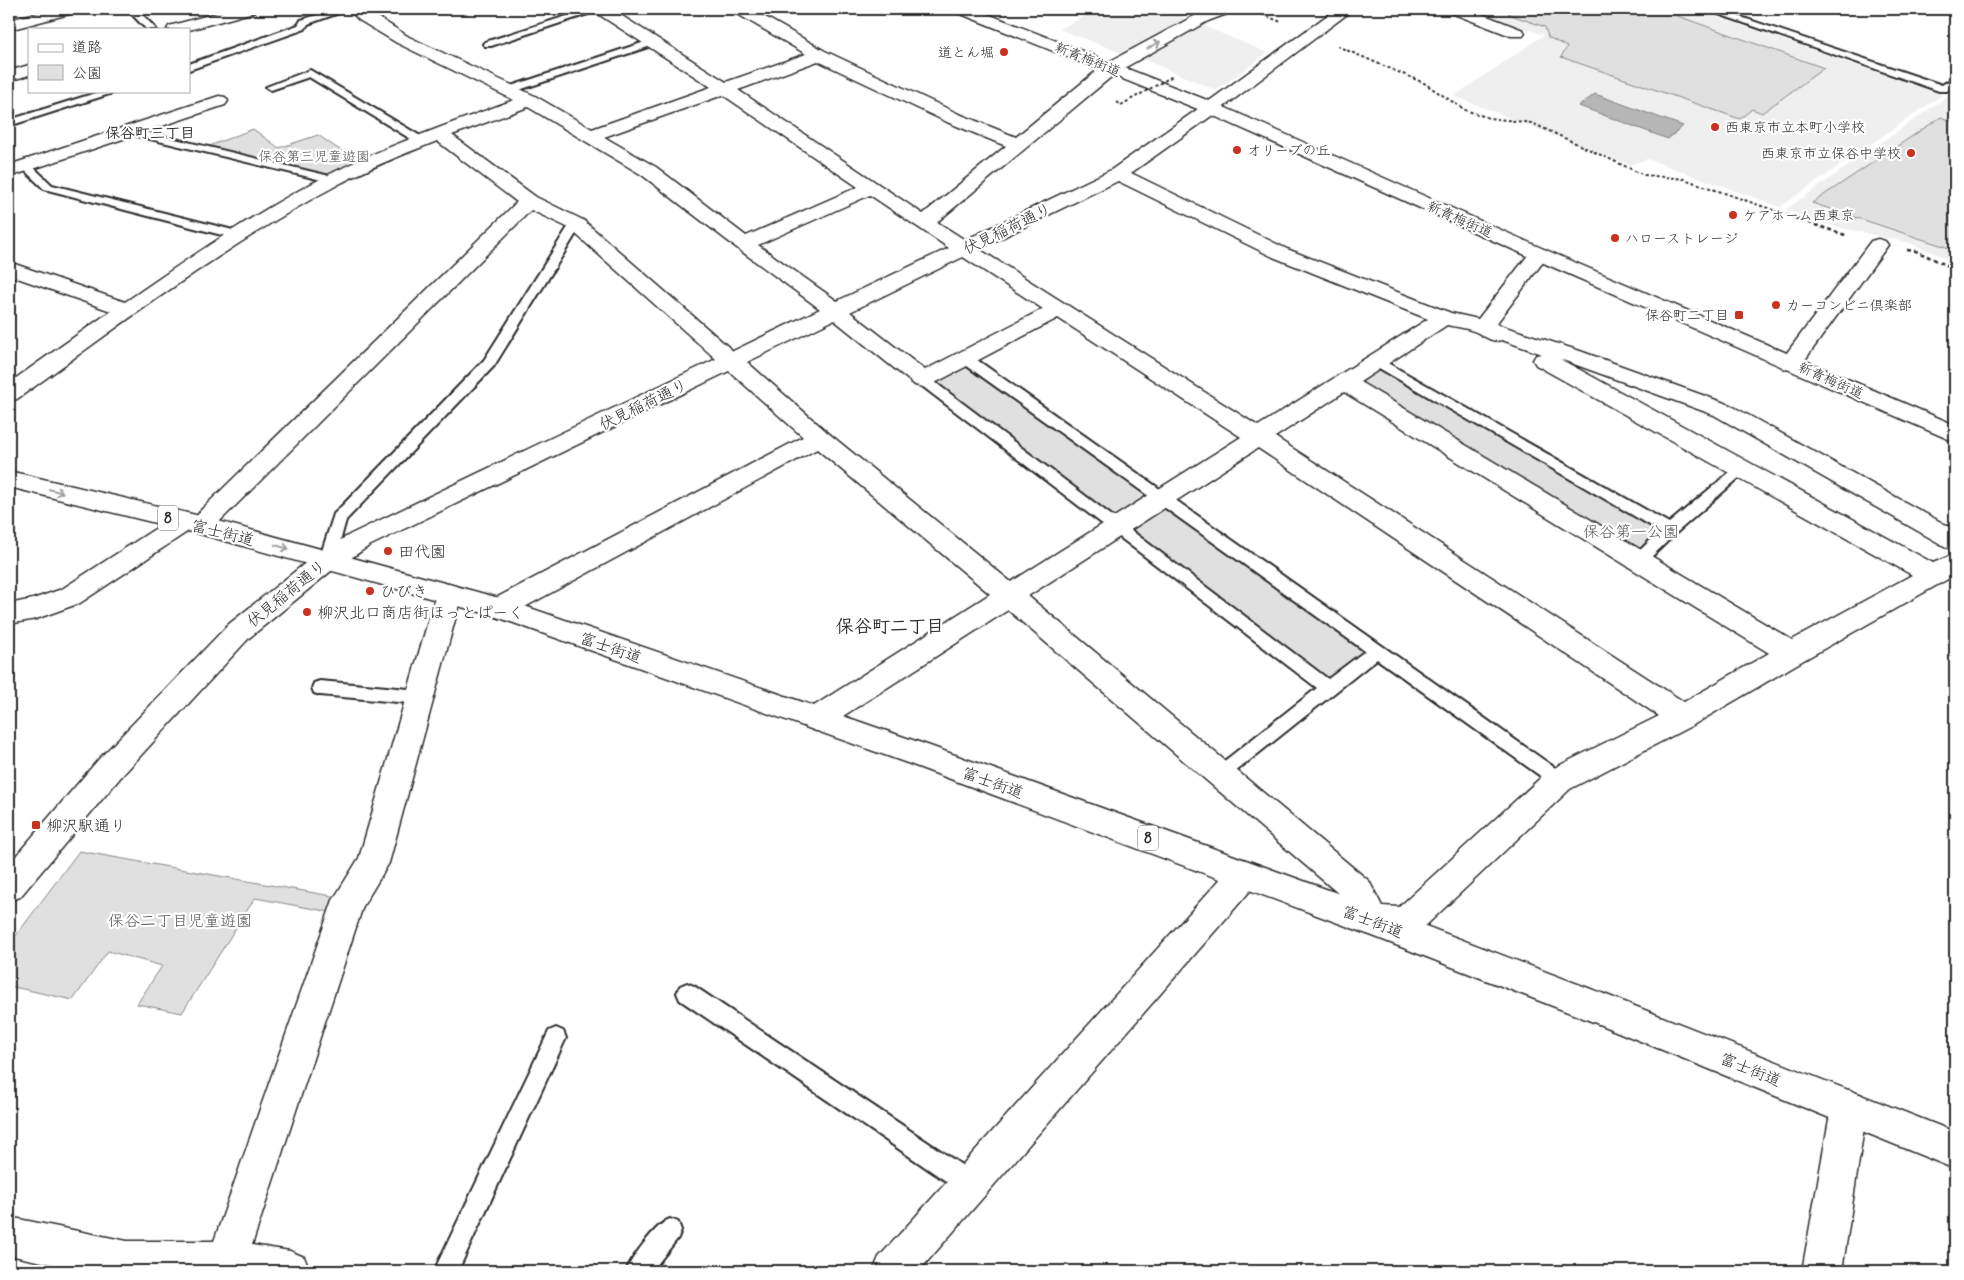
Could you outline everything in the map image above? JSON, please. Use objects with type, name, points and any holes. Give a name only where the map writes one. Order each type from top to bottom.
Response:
[{"type":"street","points":[[9,25],[71,9]]},
{"type":"street","points":[[180,28],[248,9]]},
{"type":"street","points":[[356,9],[365,17],[403,40],[529,100],[649,171],[744,244],[835,310],[923,380],[1059,309]]},
{"type":"street","points":[[599,9],[654,42],[873,187],[924,223],[1258,437],[1683,717]]},
{"type":"street","points":[[740,9],[818,55],[953,118],[1019,145]]},
{"type":"street","name":"新青梅街道","points":[[962,9],[1211,108],[1539,254],[1955,434]]},
{"type":"street","points":[[924,223],[1111,68],[1195,15],[1226,9]]},
{"type":"street","name":"伏見稲荷通り","points":[[9,887],[109,769],[239,631],[327,560],[360,540],[1118,174],[1346,9]]},
{"type":"street","points":[[1455,9],[1483,12],[1479,19],[1517,33]]},
{"type":"street","points":[[590,136],[818,55]]},
{"type":"street","points":[[9,76],[28,70]]},
{"type":"street","points":[[9,394],[128,310],[280,210],[334,180],[432,138],[529,100]]},
{"type":"street","points":[[17,168],[219,101]]},
{"type":"street","points":[[432,138],[529,201],[576,224],[819,438],[1010,596],[1358,892],[1373,921],[1406,922],[1559,780],[1683,717],[1792,653],[1944,569]]},
{"type":"street","points":[[1118,174],[1280,253],[1444,318],[1483,327],[1572,356],[1722,410],[1955,542]]},
{"type":"street","points":[[744,244],[873,187]]},
{"type":"street","points":[[210,516],[529,201]]},
{"type":"street","points":[[1791,362],[1878,245]]},
{"type":"street","points":[[1483,327],[1539,254]]},
{"type":"street","points":[[9,268],[128,310]]},
{"type":"street","points":[[816,719],[1444,318]]},
{"type":"street","points":[[1483,327],[1742,469],[1944,569]]},
{"type":"street","points":[[1343,382],[1792,653]]},
{"type":"street","points":[[500,608],[819,438]]},
{"type":"street","name":"富士街道","points":[[9,479],[184,522],[500,608],[920,755],[1373,921],[1955,1151]]},
{"type":"street","points":[[9,614],[36,609],[71,596],[184,522]]},
{"type":"street","points":[[227,1261],[349,900],[373,864],[449,594]]},
{"type":"street","points":[[893,1271],[1245,874]]},
{"type":"street","points":[[1822,1271],[1849,1108]]},
{"type":"street","points":[[9,1236],[124,1266],[227,1261],[290,1271]]},
{"type":"lane","points":[[132,9],[150,28]]},
{"type":"lane","points":[[190,67],[302,26],[304,22],[345,9]]},
{"type":"lane","points":[[488,44],[599,9]]},
{"type":"lane","points":[[1709,9],[1943,89],[1955,80]]},
{"type":"lane","points":[[509,90],[654,42]]},
{"type":"lane","points":[[272,86],[310,73],[432,138]]},
{"type":"lane","points":[[9,122],[111,92]]},
{"type":"lane","points":[[129,131],[334,180]]},
{"type":"lane","points":[[17,168],[48,188],[241,236]]},
{"type":"lane","points":[[327,560],[339,518],[489,363],[576,224]]},
{"type":"lane","points":[[965,358],[1559,780]]},
{"type":"lane","points":[[1377,360],[1670,530]]},
{"type":"lane","points":[[923,380],[1328,688]]},
{"type":"lane","points":[[1639,560],[1670,530],[1742,469]]},
{"type":"lane","points":[[1219,775],[1376,651]]},
{"type":"lane","points":[[320,688],[420,697]]},
{"type":"lane","points":[[687,993],[970,1184]]},
{"type":"lane","points":[[446,1271],[556,1038]]},
{"type":"lane","points":[[638,1271],[670,1230]]},
{"type":"path","points":[[1250,9],[1424,84],[1465,110],[1489,118],[1532,123],[1644,175],[1684,179],[1878,245],[1916,252],[1955,269]]},
{"type":"path","points":[[1121,105],[1173,76]]},
{"type":"shaded area","points":[[1100,9],[1164,9],[1184,17],[1184,20],[1125,54],[1059,29]]},
{"type":"shaded area","name":"西東京市立本町小学校","points":[[1503,9],[1694,9],[1942,95],[1780,207],[1648,159],[1629,165],[1454,96],[1544,35],[1491,16]]},
{"type":"shaded area","points":[[1199,24],[1268,53],[1216,90],[1140,58]]},
{"type":"shaded area","name":"西東京市立保谷中学校","points":[[1955,91],[1955,262],[1910,243],[1829,225],[1785,210]]},
{"type":"shaded area","points":[[1595,94],[1683,126],[1668,139],[1579,106]]},
{"type":"green space","points":[[1517,9],[1658,9],[1824,68],[1762,113],[1752,109],[1740,119],[1561,57],[1567,47],[1548,37],[1545,27],[1508,14]]},
{"type":"green space","name":"西東京市立保谷中学校","points":[[1941,117],[1955,123],[1955,250],[1812,203]]},
{"type":"green space","name":"保谷第三児童遊園","points":[[253,129],[279,148],[318,135],[363,166],[334,180],[204,148]]},
{"type":"green space","points":[[965,358],[1376,651],[1328,688],[923,380]]},
{"type":"green space","name":"保谷第一公園","points":[[1377,361],[1670,530],[1639,560],[1343,382]]},
{"type":"green space","name":"保谷二丁目児童遊園","points":[[79,851],[343,898],[336,913],[255,898],[182,1013],[137,1004],[162,966],[108,951],[73,1000],[9,986],[9,945]]},
{"type":"place","name":"道とん堀","points":[[1004,52]]},
{"type":"place","name":"西東京市立本町小学校","points":[[1715,127]]},
{"type":"place","name":"オリーブの丘","points":[[1237,150]]},
{"type":"place","name":"西東京市立保谷中学校","points":[[1911,153]]},
{"type":"place","name":"ケアホーム西東京","points":[[1733,215]]},
{"type":"place","name":"ハローストレージ","points":[[1615,238]]},
{"type":"place","name":"カーコンビニ倶楽部","points":[[1776,305]]},
{"type":"place","name":"保谷町二丁目","points":[[1739,315]]},
{"type":"place","name":"田代園","points":[[388,551]]},
{"type":"place","name":"ひびき","points":[[370,591]]},
{"type":"place","name":"柳沢北口商店街ほっとぱーく","points":[[307,612]]},
{"type":"place","name":"柳沢駅通り","points":[[36,825]]},
{"type":"district","name":"保谷町三丁目","points":[[150,133]]},
{"type":"district","name":"保谷町二丁目","points":[[890,626]]}]
